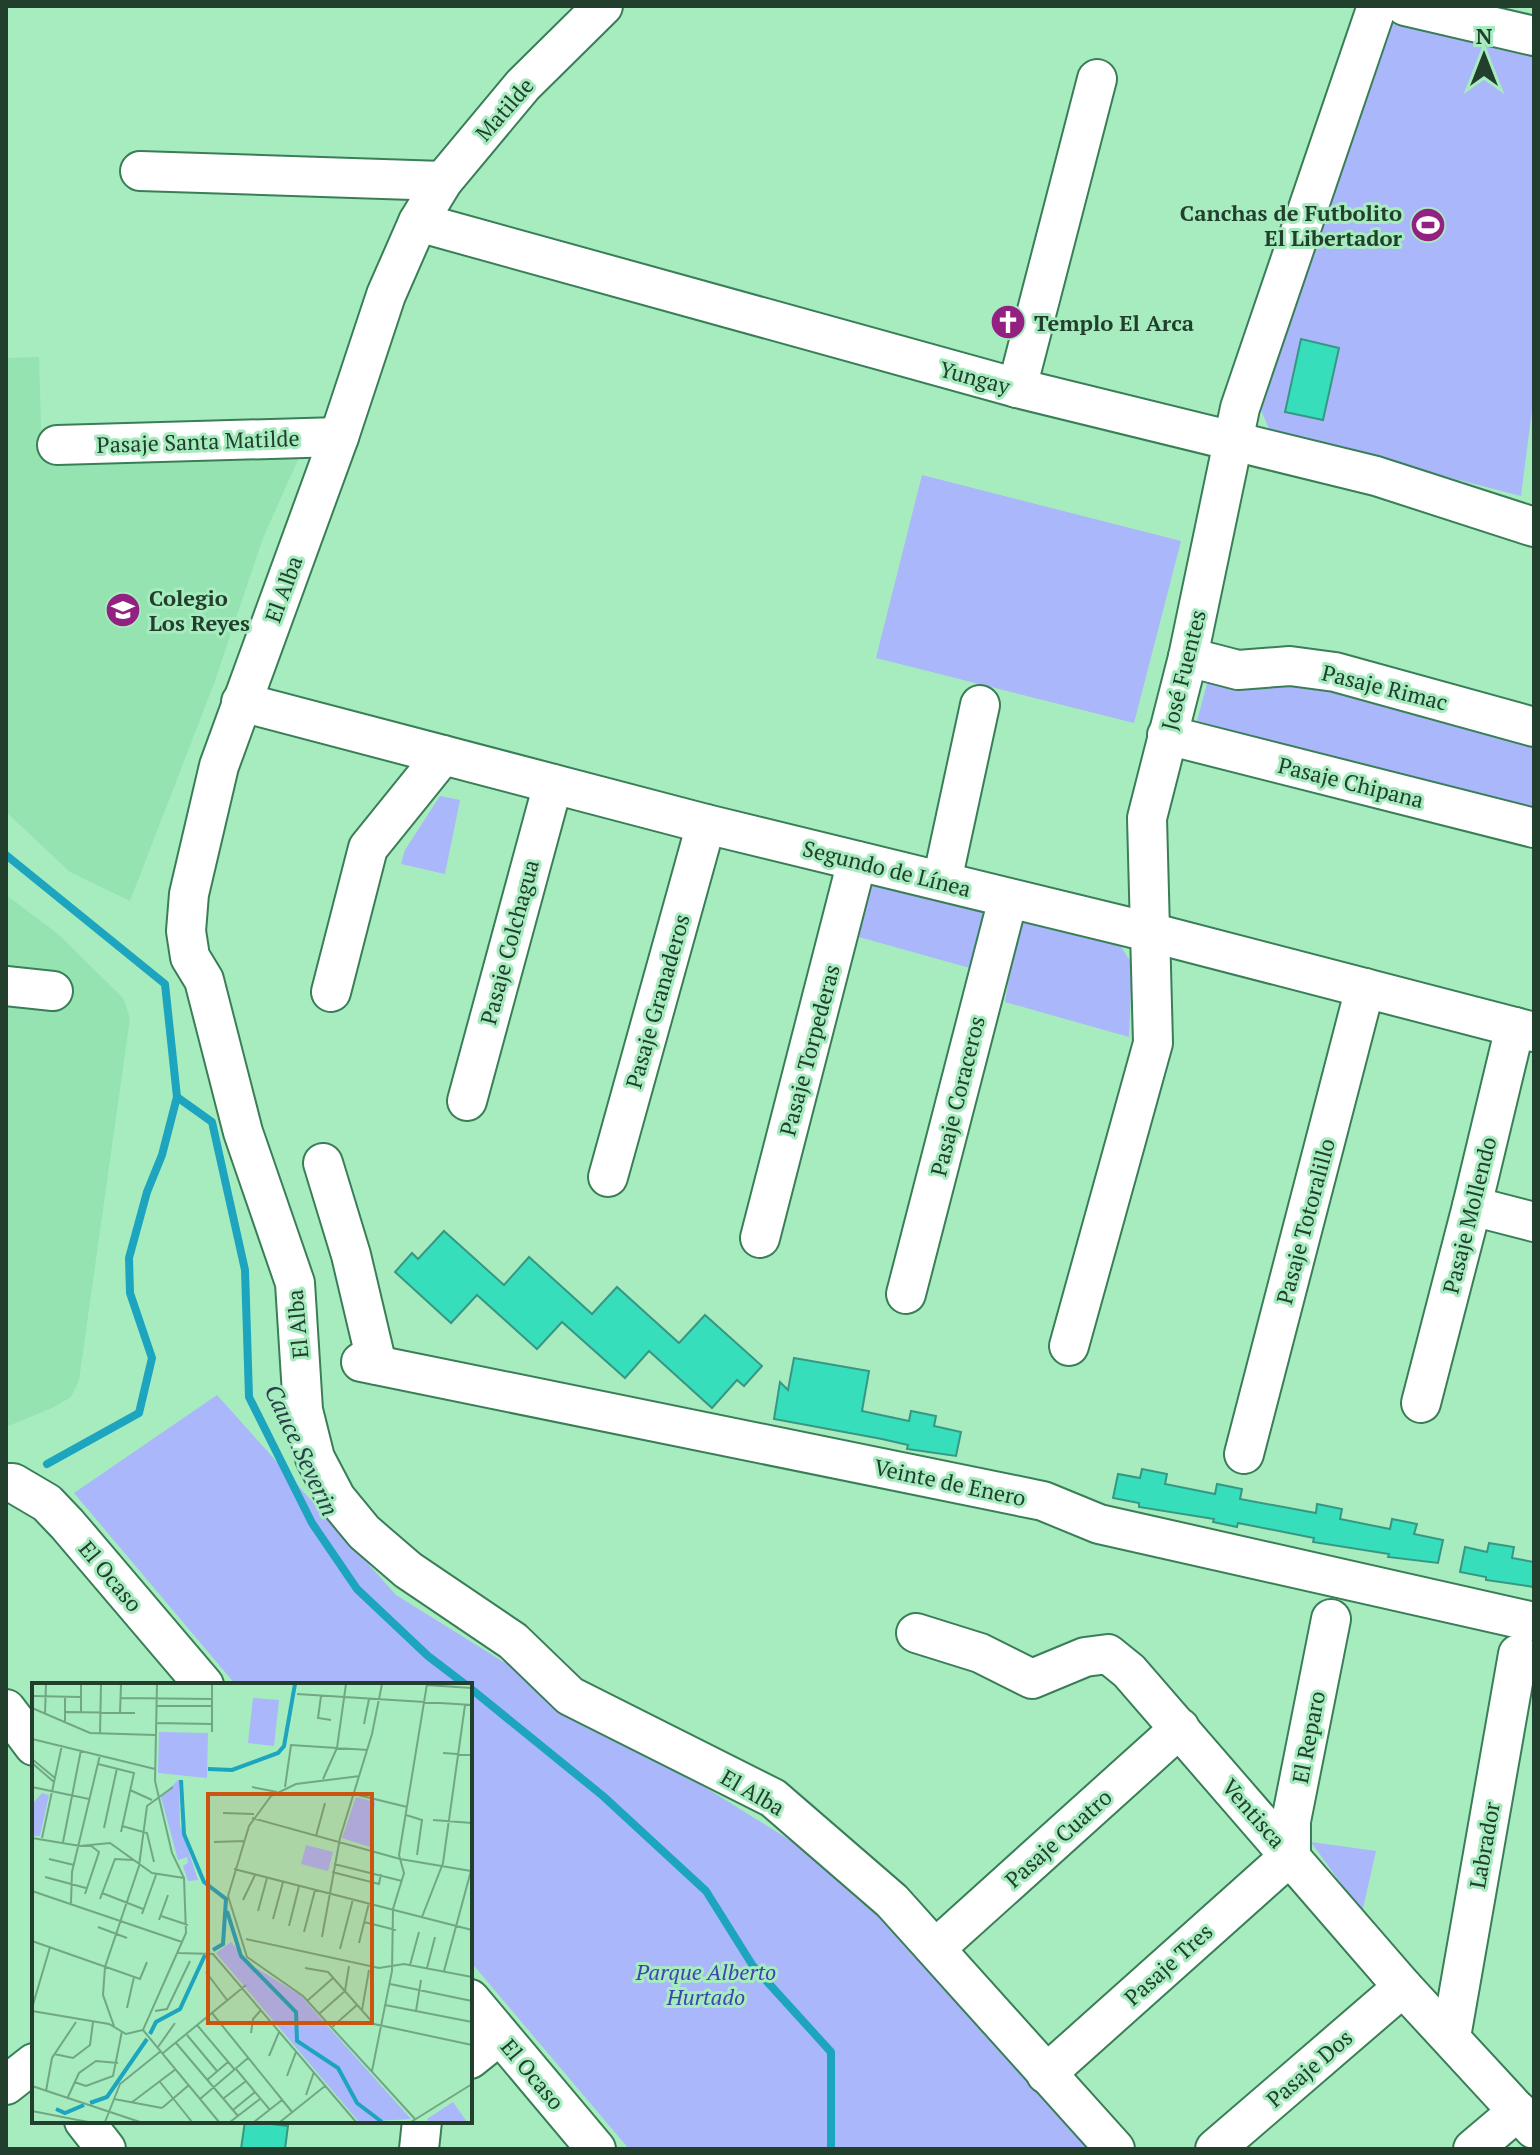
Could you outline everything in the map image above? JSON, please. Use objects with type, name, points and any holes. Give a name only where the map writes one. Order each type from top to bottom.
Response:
[{"type":"street","name":"Matilde","points":[[418,222],[443,181],[523,85],[603,6]]},
{"type":"street","name":"José Fuentes","points":[[1069,1346],[1153,1043],[1147,818],[1188,657],[1235,444],[1240,408],[1377,6]]},
{"type":"street","points":[[1405,6],[1534,36]]},
{"type":"street","points":[[1017,388],[1097,79]]},
{"type":"street","points":[[140,171],[443,181]]},
{"type":"street","name":"Yungay","points":[[418,222],[1017,388],[1235,444],[1376,476],[1534,527]]},
{"type":"street","name":"El Alba","points":[[418,222],[386,295],[339,437],[219,766],[189,894],[186,931],[190,957],[204,980],[243,1132],[295,1283],[303,1410],[315,1458],[336,1498],[364,1532],[408,1570],[513,1641],[570,1696],[773,1798],[892,1901],[1115,2149]]},
{"type":"street","name":"Pasaje Santa Matilde","points":[[57,445],[339,437]]},
{"type":"street","name":"Pasaje Rimac","points":[[1188,657],[1238,670],[1290,666],[1335,672],[1534,727]]},
{"type":"street","name":"Segundo de Línea","points":[[241,702],[706,824],[1149,932],[1524,1029]]},
{"type":"street","points":[[942,881],[980,705]]},
{"type":"street","name":"Pasaje Chipana","points":[[1167,735],[1534,828]]},
{"type":"street","points":[[331,992],[368,848],[443,755]]},
{"type":"street","name":"Pasaje Colchagua","points":[[467,1101],[553,784]]},
{"type":"street","name":"Pasaje Granaderos","points":[[608,1177],[706,824]]},
{"type":"street","name":"Pasaje Torpederas","points":[[760,1238],[857,861]]},
{"type":"street","name":"Pasaje Coraceros","points":[[906,1294],[1008,899]]},
{"type":"street","points":[[6,986],[53,991]]},
{"type":"street","name":"Pasaje Totoralillo","points":[[1244,1454],[1365,988]]},
{"type":"street","name":"Pasaje Mollendo","points":[[1421,1403],[1472,1206],[1524,1029]]},
{"type":"street","name":"Veinte de Enero","points":[[323,1163],[351,1255],[369,1363],[1043,1501],[1099,1524],[1526,1638]]},
{"type":"street","points":[[1472,1206],[1534,1222]]},
{"type":"street","name":"El Ocaso","points":[[6,1483],[13,1483],[47,1503],[202,1683]]},
{"type":"street","name":"El Reparo","points":[[1291,1855],[1291,1821],[1331,1619]]},
{"type":"street","name":"Ventisca","points":[[916,1633],[980,1653],[1032,1679],[1085,1657],[1108,1654],[1129,1671],[1403,1987],[1526,2120]]},
{"type":"street","name":"Labrador","points":[[1451,2037],[1526,1638]]},
{"type":"street","points":[[6,1709],[32,1743]]},
{"type":"street","name":"Pasaje Cuatro","points":[[936,1948],[1180,1728]]},
{"type":"street","name":"Pasaje Tres","points":[[1046,2074],[1291,1855]]},
{"type":"street","name":"Pasaje Dos","points":[[1215,2149],[1403,1987]]},
{"type":"street","name":"El Ocaso","points":[[472,2001],[596,2149]]},
{"type":"street","points":[[472,2057],[500,2035]]},
{"type":"street","points":[[6,2085],[32,2065]]},
{"type":"street","points":[[1473,2149],[1526,2120]]},
{"type":"street","points":[[86,2123],[106,2149]]},
{"type":"street","points":[[419,2149],[422,2123]]},
{"type":"shaded area","name":"Colegio Los Reyes","points":[[39,357],[42,459],[301,453],[263,538],[215,681],[130,901],[70,872],[6,812],[6,358]]},
{"type":"shaded area","points":[[6,895],[58,934],[123,998],[130,1018],[79,1380],[71,1397],[6,1427]]},
{"type":"green space","name":"Canchas de Futbolito El Libertador","points":[[1390,23],[1534,57],[1534,394],[1521,496],[1270,431],[1261,410]]},
{"type":"green space","points":[[922,475],[1181,541],[1134,723],[876,658]]},
{"type":"green space","points":[[1209,676],[1301,680],[1534,742],[1534,813],[1197,721]]},
{"type":"green space","points":[[440,796],[460,800],[445,874],[401,864],[405,850]]},
{"type":"green space","points":[[872,878],[989,909],[977,970],[859,937]]},
{"type":"green space","points":[[1018,921],[1120,945],[1132,964],[1129,1037],[1005,1002]]},
{"type":"green space","name":"Parque Alberto Hurtado","points":[[217,1395],[396,1595],[793,1842],[862,1895],[1091,2149],[629,2149],[472,1963],[472,1683],[234,1683],[74,1493]]},
{"type":"green space","points":[[1311,1842],[1376,1851],[1362,1913]]},
{"type":"building","points":[[1301,339],[1339,348],[1323,420],[1285,412]]},
{"type":"building","points":[[444,1231],[504,1285],[529,1257],[592,1314],[617,1287],[679,1343],[705,1315],[762,1366],[744,1386],[737,1380],[712,1408],[649,1351],[625,1378],[562,1322],[537,1349],[477,1295],[451,1323],[395,1272],[412,1253],[418,1259]]},
{"type":"building","points":[[794,1358],[869,1371],[862,1411],[909,1421],[911,1411],[936,1416],[934,1426],[961,1432],[956,1456],[907,1449],[908,1445],[882,1439],[774,1419],[780,1382],[788,1390]]},
{"type":"building","points":[[1142,1469],[1167,1474],[1165,1484],[1215,1494],[1217,1484],[1242,1489],[1240,1499],[1316,1513],[1317,1504],[1342,1509],[1340,1519],[1390,1529],[1392,1519],[1417,1524],[1414,1534],[1443,1540],[1438,1563],[1313,1542],[1314,1538],[1238,1523],[1237,1527],[1213,1522],[1214,1519],[1139,1507],[1139,1503],[1113,1498],[1118,1474],[1140,1478]]},
{"type":"building","points":[[1489,1543],[1514,1547],[1512,1558],[1534,1562],[1534,1587],[1486,1580],[1486,1577],[1460,1572],[1465,1547],[1487,1552]]},
{"type":"building","points":[[245,2123],[288,2126],[285,2149],[241,2149]]},
{"type":"waterway","points":[[6,855],[165,984],[177,1097],[129,1258],[130,1293],[152,1358],[139,1413],[47,1464]]},
{"type":"waterway","name":"Cauce Severin","points":[[177,1097],[212,1122],[245,1270],[249,1397],[312,1523],[357,1589],[428,1656],[463,1683]]},
{"type":"waterway","name":"Cauce Severin","points":[[472,1690],[603,1796],[706,1891],[753,1966],[831,2052],[831,2149]]},
{"type":"place","name":"Canchas de Futbolito El Libertador","points":[[1428,225]]},
{"type":"place","name":"Templo El Arca","points":[[1008,322]]},
{"type":"place","name":"Colegio Los Reyes","points":[[123,610]]}]
